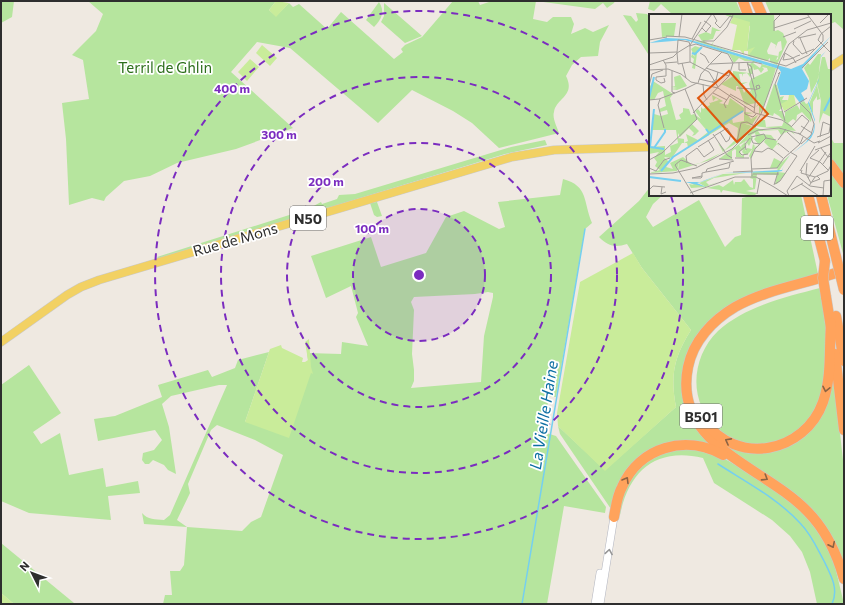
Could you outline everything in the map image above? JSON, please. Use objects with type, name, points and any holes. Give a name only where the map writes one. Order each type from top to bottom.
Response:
[{"type":"highway","points":[[743,1],[748,14]]},
{"type":"highway","points":[[756,1],[762,14]]},
{"type":"highway","points":[[831,165],[844,183]]},
{"type":"highway","name":"E19","points":[[808,196],[824,261],[829,296],[844,361]]},
{"type":"highway","name":"E19","points":[[821,196],[844,291]]},
{"type":"highway","name":"B501","points":[[844,270],[744,302],[719,318],[698,341],[691,355],[686,374],[687,394],[690,407],[695,418],[706,434],[738,461],[783,490],[812,515],[833,548],[844,579]]},
{"type":"highway","name":"B501","points":[[830,323],[830,366],[824,401],[807,429],[787,443],[773,447],[752,449],[728,441],[714,432],[705,422],[694,398],[693,372],[701,348],[716,329],[738,313],[757,303],[844,276]]},
{"type":"highway","points":[[829,296],[830,323],[844,430]]},
{"type":"highway","points":[[614,516],[618,498],[626,479],[640,461],[658,450],[680,444],[696,444],[710,448],[738,461]]},
{"type":"main road","points":[[831,66],[844,58]]},
{"type":"main road","name":"Rue de Mons","points":[[1,342],[81,286],[498,160],[554,150],[649,147]]},
{"type":"street","points":[[600,604],[614,516]]},
{"type":"street","points":[[595,604],[600,573]]},
{"type":"green space","points":[[1,1],[14,1],[12,17],[1,23]]},
{"type":"green space","name":"Terril de Ghlin","points":[[88,1],[276,1],[269,10],[276,16],[289,3],[293,7],[299,4],[327,29],[341,12],[394,59],[403,52],[401,49],[405,45],[422,37],[453,1],[478,1],[480,5],[492,1],[536,1],[533,19],[547,22],[553,17],[571,17],[574,24],[571,34],[585,28],[593,32],[609,25],[600,42],[598,56],[581,57],[572,65],[566,76],[569,88],[558,103],[554,114],[554,120],[559,133],[499,148],[472,123],[453,111],[412,90],[378,123],[290,48],[257,42],[231,72],[293,128],[236,149],[177,163],[150,176],[124,181],[106,197],[104,201],[92,198],[69,205],[66,139],[62,103],[89,99],[83,60],[72,55],[96,31],[103,14]]},
{"type":"green space","points":[[276,1],[289,3],[276,17],[269,10]]},
{"type":"green space","points":[[536,1],[615,1],[607,8],[603,3],[595,9]]},
{"type":"green space","points":[[650,1],[736,1],[742,14],[672,14],[661,4],[654,11],[648,9]]},
{"type":"green space","points":[[765,1],[844,1],[844,30],[835,22],[831,24],[831,14],[771,14]]},
{"type":"green space","points":[[379,2],[382,9],[382,15],[374,27],[366,20]]},
{"type":"green space","points":[[384,3],[422,36],[405,43],[381,22],[384,16]]},
{"type":"green space","points":[[636,13],[647,14],[649,17],[649,55],[623,15],[631,16],[636,22],[638,20]]},
{"type":"green space","points":[[262,45],[277,58],[270,66],[256,53]]},
{"type":"green space","points":[[250,59],[259,67],[247,81],[238,72]]},
{"type":"green space","points":[[831,138],[834,143],[844,143],[844,177],[831,158]]},
{"type":"green space","points":[[545,140],[547,145],[505,154],[159,259],[157,257],[308,209],[321,202],[322,204],[337,199],[339,195],[355,194],[511,147]]},
{"type":"green space","points":[[831,169],[844,186],[844,257],[827,196],[831,196]]},
{"type":"green space","points":[[563,179],[577,186],[584,196],[592,223],[585,229],[556,397],[549,396],[543,432],[556,436],[606,507],[605,513],[564,506],[547,604],[163,604],[165,595],[172,595],[170,571],[180,571],[184,565],[187,527],[144,524],[142,513],[149,518],[164,520],[170,515],[227,385],[219,385],[171,396],[162,404],[169,427],[176,474],[168,470],[164,465],[153,460],[149,464],[145,464],[142,460],[143,453],[154,450],[162,440],[155,430],[98,441],[94,419],[115,416],[162,397],[158,385],[208,370],[212,377],[235,368],[238,360],[269,352],[245,422],[309,368],[307,353],[341,354],[342,342],[368,346],[356,317],[358,313],[351,286],[326,298],[311,256],[371,237],[381,267],[426,253],[446,217],[464,211],[499,229],[505,227],[498,202],[560,195]],"holes":[[[488,292],[493,293],[493,297],[484,336],[481,382],[411,388],[414,381],[412,354],[414,310],[411,302],[414,297]],[[217,425],[255,440],[283,455],[261,517],[251,522],[242,531],[187,527],[177,520],[190,493],[188,484],[211,430]]]},
{"type":"green space","points":[[649,188],[649,196],[662,196],[653,204],[646,217],[653,227],[699,200],[725,247],[735,237],[741,235],[742,198],[750,196],[801,196],[818,274],[725,308],[684,365],[682,378],[682,390],[687,409],[713,447],[703,444],[643,456],[613,512],[560,434],[558,426],[605,470],[676,407],[673,385],[675,367],[677,358],[691,330],[642,268],[627,244],[615,246],[605,242],[599,237],[639,201]]},
{"type":"green space","points":[[377,202],[382,216],[377,217],[374,215],[370,203]]},
{"type":"green space","points":[[633,253],[642,268],[691,330],[677,358],[675,367],[673,385],[676,407],[605,471],[558,426],[557,413],[580,282]]},
{"type":"green space","points":[[820,288],[826,331],[827,359],[824,388],[820,402],[815,411],[809,420],[781,442],[768,445],[753,445],[732,440],[709,419],[702,407],[696,381],[702,354],[718,331],[741,315],[780,299]]},
{"type":"green space","points":[[309,339],[313,374],[311,373],[289,438],[245,422],[270,349],[281,345],[282,348],[303,358],[302,362],[305,362],[308,360],[305,342]]},
{"type":"green space","points":[[29,365],[61,413],[33,432],[41,444],[60,433],[69,475],[103,468],[106,487],[138,481],[140,493],[108,496],[111,520],[29,513],[1,501],[1,385]]},
{"type":"green space","points":[[832,378],[834,379],[844,469],[844,571],[823,526],[731,454],[701,422],[735,448],[799,439]]},
{"type":"green space","points":[[690,448],[725,459],[746,471],[795,505],[815,526],[833,558],[844,604],[817,604],[810,572],[802,552],[790,536],[772,520],[714,483],[703,458],[686,455],[671,456],[658,460],[647,466],[630,486],[624,499],[620,515],[617,515],[623,492],[634,472],[658,454]]},
{"type":"green space","points":[[1,543],[74,604],[14,604],[1,593]]},
{"type":"green space","points":[[1,593],[14,604],[1,604]]},
{"type":"waterway","name":"La Vieille Haine","points":[[522,604],[585,229]]},
{"type":"waterway","points":[[718,464],[771,498],[804,527],[814,541],[833,582],[835,593],[832,604]]}]
